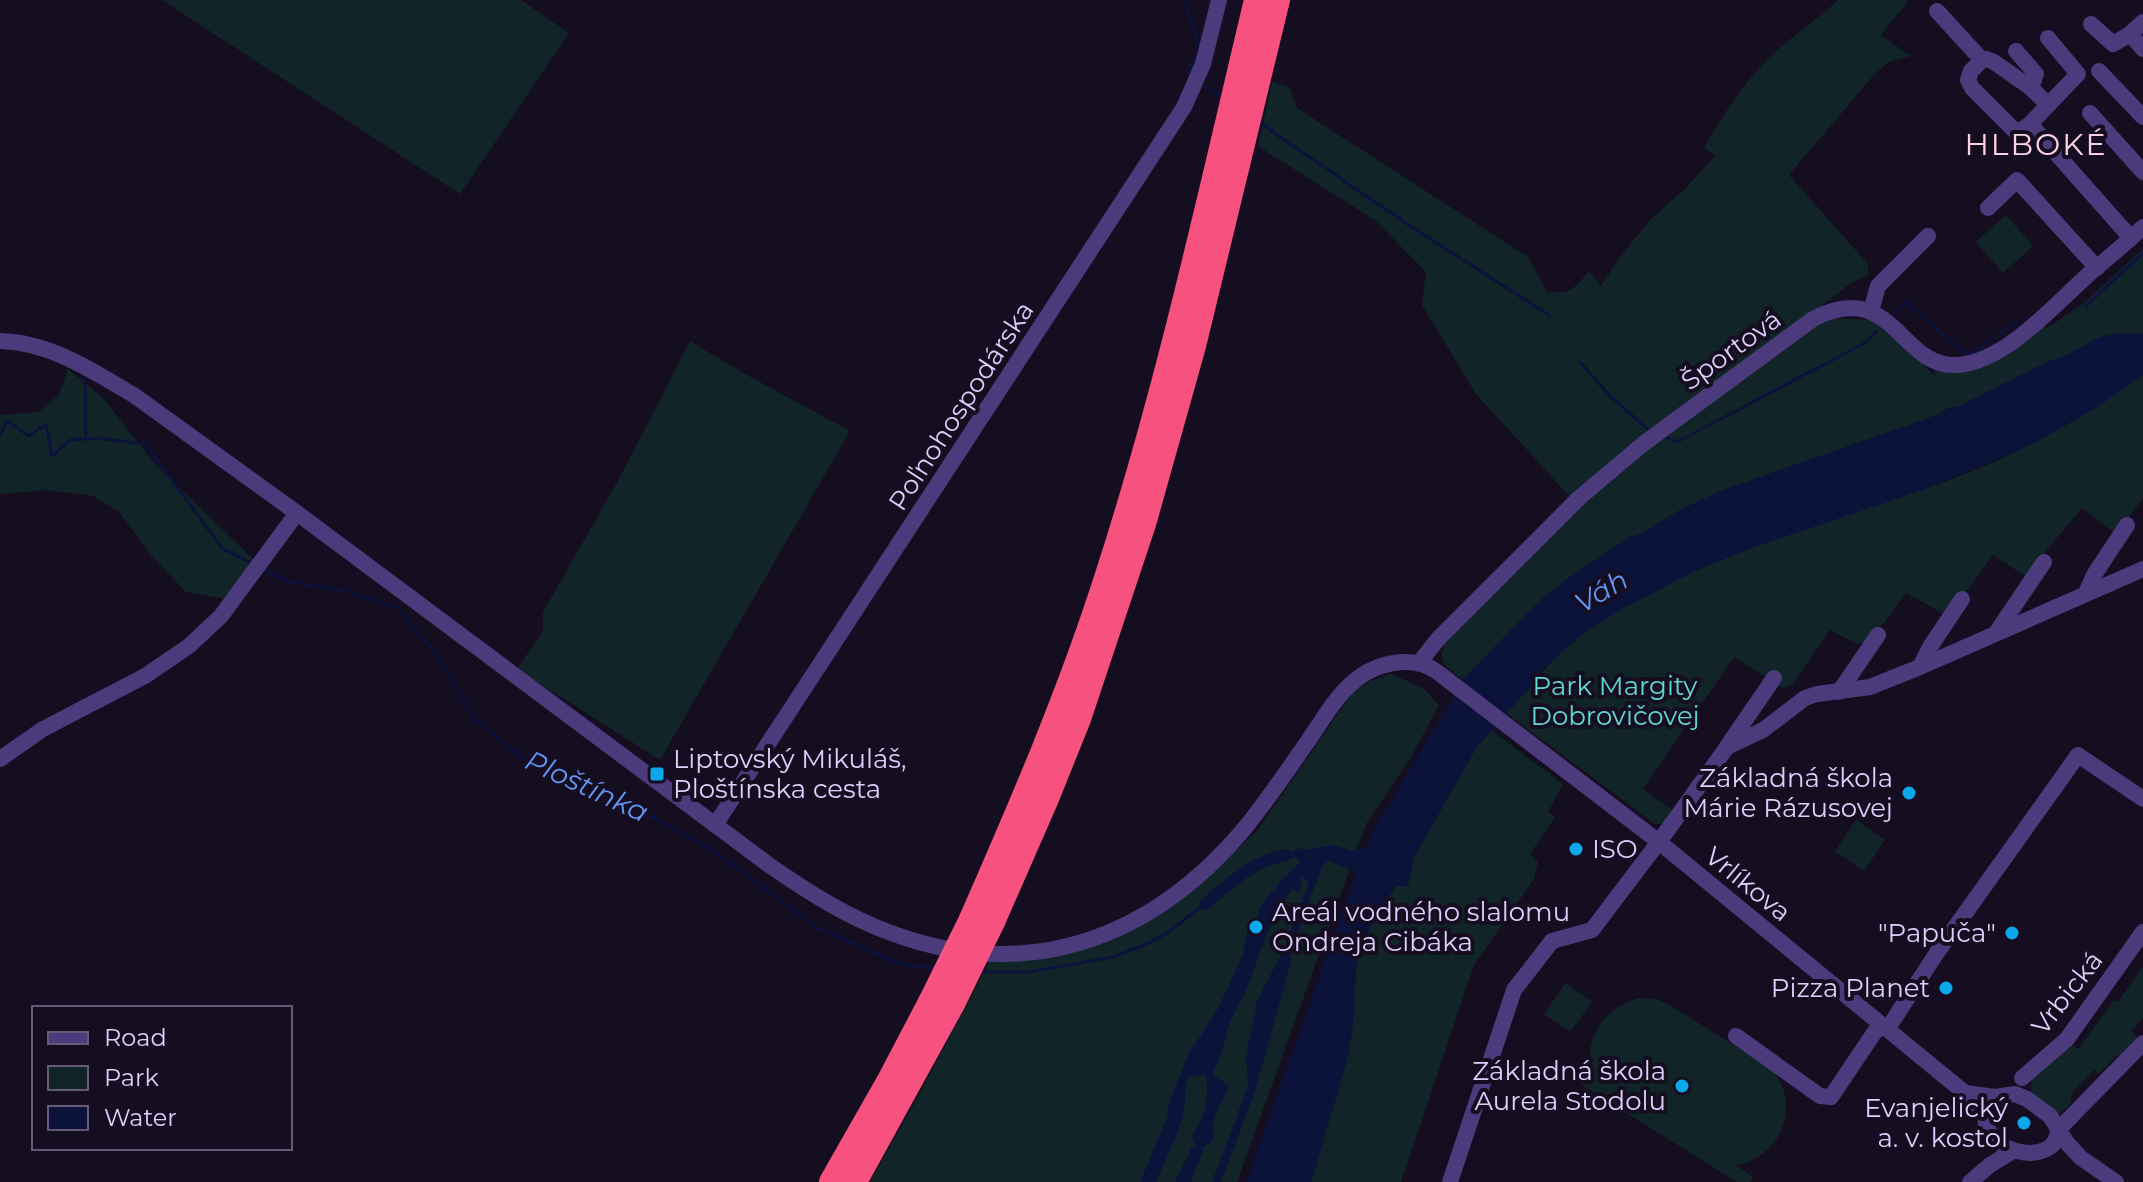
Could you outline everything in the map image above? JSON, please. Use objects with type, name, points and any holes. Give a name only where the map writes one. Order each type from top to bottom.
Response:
[{"type":"highway","points":[[855,1182],[982,921],[1046,801],[1079,719],[1126,580],[1194,346],[1241,109],[1256,0]]},
{"type":"highway","points":[[1241,109],[1278,0]]},
{"type":"highway","points":[[831,1182],[888,1082],[942,1003]]},
{"type":"street","name":"Poľnohospodárska","points":[[715,825],[1184,107],[1203,64],[1219,0]]},
{"type":"street","points":[[1937,11],[1982,60]]},
{"type":"street","points":[[2091,24],[2113,44],[2143,22]]},
{"type":"street","points":[[2130,34],[2143,49]]},
{"type":"street","points":[[2048,38],[2078,74],[2030,124],[2017,133],[1972,88],[1968,80],[1971,71],[1987,59],[2031,88],[2048,105]]},
{"type":"street","points":[[2016,51],[2036,74],[2031,88]]},
{"type":"street","points":[[2099,71],[2143,117]]},
{"type":"street","points":[[2090,113],[2143,172]]},
{"type":"street","points":[[1928,236],[1878,286],[1871,311],[1892,324],[1925,355],[1943,363],[1959,365],[1986,357],[2013,341],[2137,232],[2030,124]]},
{"type":"street","points":[[1988,208],[2017,180],[2097,268]]},
{"type":"street","name":"Športová","points":[[1419,663],[1438,639],[1579,498],[1643,444],[1813,319],[1847,308],[1871,311]]},
{"type":"street","points":[[0,341],[24,343],[52,351],[108,380],[158,412],[769,865],[816,897],[889,932],[928,945],[965,952],[1017,954],[1063,949],[1137,920],[1177,894],[1246,827],[1336,700],[1355,680],[1388,664],[1419,663]]},
{"type":"street","points":[[0,759],[43,729],[145,676],[171,659],[212,625],[246,585],[297,513]]},
{"type":"street","points":[[2086,593],[2094,575],[2127,525]]},
{"type":"street","points":[[1997,632],[2044,562]]},
{"type":"street","points":[[1727,747],[1763,730],[1805,698],[1870,687],[2143,569]]},
{"type":"street","points":[[1920,667],[1962,599]]},
{"type":"street","points":[[1839,692],[1878,635]]},
{"type":"street","name":"Vrlíkova","points":[[1419,663],[1430,667],[1659,842],[1965,1093],[1984,1115]]},
{"type":"street","points":[[1450,1182],[1514,990],[1552,941],[1592,930],[1659,842],[1774,678]]},
{"type":"street","points":[[1736,1036],[1827,1098],[1834,1093],[1876,1030],[1886,1027],[2078,755],[2143,799]]},
{"type":"street","name":"Vrbická","points":[[1998,1096],[2067,1039],[2143,932]]},
{"type":"street","points":[[2042,1152],[2054,1143],[2059,1135],[2058,1130],[2143,1043]]},
{"type":"street","points":[[2022,1078],[2027,1099]]},
{"type":"street","points":[[1965,1093],[2015,1094],[2027,1099],[2050,1116],[2081,1158],[2116,1182]]},
{"type":"street","points":[[1998,1096],[1988,1105],[1984,1115],[1995,1140],[2013,1151],[2081,1158]]},
{"type":"street","points":[[1990,1165],[1995,1140]]},
{"type":"street","points":[[1970,1182],[2013,1151]]},
{"type":"green space","points":[[162,0],[521,0],[569,33],[460,194]]},
{"type":"green space","points":[[1838,0],[1909,0],[1881,35],[1910,56],[1888,62],[1873,76],[1789,175],[1867,263],[1869,274],[1850,284],[1571,498],[1476,394],[1422,305],[1426,272],[1376,221],[1258,146],[1272,82],[1289,87],[1297,108],[1528,257],[1547,291],[1567,291],[1589,271],[1601,286],[1652,218],[1685,189],[1715,156],[1704,147],[1726,111],[1761,66]]},
{"type":"green space","points":[[2006,215],[2033,246],[2003,273],[1976,242]]},
{"type":"green space","points":[[2143,249],[2143,334],[2045,363],[1940,414],[1723,490],[1680,510],[1641,534],[1630,537],[1568,578],[1536,604],[1463,680],[1445,666],[1442,657],[1444,645],[1580,505],[1672,429],[1828,318],[1874,320],[1935,376],[1933,356],[1948,359],[1975,355],[2038,318],[2047,328],[2084,303]]},
{"type":"green space","points":[[690,341],[850,431],[660,760],[517,669],[543,631],[543,612],[619,479]]},
{"type":"green space","points":[[68,369],[103,398],[155,464],[254,560],[225,599],[186,592],[148,552],[121,514],[94,496],[47,490],[0,494],[0,415],[38,412],[59,395]]},
{"type":"green space","name":"Park Margity Dobrovičovej","points":[[2143,375],[2143,498],[2116,534],[2082,508],[2025,576],[1993,555],[1970,587],[1942,613],[1906,593],[1885,622],[1859,645],[1830,630],[1792,685],[1783,688],[1734,657],[1643,789],[1675,812],[1663,824],[1655,824],[1506,713],[1570,644],[1630,604],[1720,561],[1957,477],[2006,456],[2076,419]]},
{"type":"green space","name":"Areál vodného slalomu Ondreja Cibáka","points":[[1391,674],[1423,688],[1439,705],[1410,759],[1366,824],[1237,1182],[870,1182],[990,961],[1070,952],[1102,944],[1140,927],[1179,902],[1256,832],[1354,691]]},
{"type":"green space","points":[[1491,730],[1563,784],[1548,812],[1555,817],[1530,854],[1538,862],[1534,879],[1474,965],[1401,1182],[1311,1182],[1348,1057],[1356,965],[1372,921],[1396,886],[1408,886],[1414,857],[1476,748]]},
{"type":"green space","points":[[1856,820],[1885,840],[1864,871],[1835,851]]},
{"type":"green space","points":[[2143,966],[2143,1018],[2131,1031],[2137,1037],[2121,1059],[2117,1055],[2099,1074],[2094,1070],[2071,1094],[2071,1103],[2059,1115],[2031,1094],[2032,1079],[2053,1062],[2068,1042],[2078,1049],[2114,1000],[2118,1002]]},
{"type":"green space","points":[[1566,983],[1592,1002],[1570,1032],[1544,1014]]},
{"type":"green space","name":"Základná škola Aurela Stodolu","points":[[1640,998],[1668,1004],[1770,1068],[1780,1082],[1786,1112],[1783,1127],[1765,1152],[1736,1165],[1753,1177],[1750,1182],[1737,1182],[1561,1072],[1567,1062],[1592,1076],[1590,1049],[1598,1026],[1615,1009]]},
{"type":"water","name":"Váh","points":[[2118,333],[2143,334],[2143,375],[2096,408],[2038,441],[1920,491],[1703,567],[1585,632],[1546,666],[1476,748],[1414,857],[1408,886],[1396,886],[1372,921],[1356,965],[1348,1057],[1311,1182],[1246,1182],[1357,872],[1328,861],[1322,866],[1292,948],[1290,966],[1255,1091],[1221,1182],[1212,1182],[1248,1086],[1246,1056],[1257,1001],[1286,945],[1308,885],[1306,879],[1301,878],[1302,885],[1297,893],[1293,889],[1277,911],[1243,997],[1228,1026],[1219,1061],[1213,1071],[1229,1086],[1212,1127],[1213,1140],[1202,1148],[1191,1182],[1175,1182],[1192,1147],[1196,1145],[1192,1137],[1207,1099],[1205,1075],[1194,1076],[1187,1082],[1185,1108],[1156,1182],[1140,1182],[1189,1053],[1218,1009],[1243,954],[1247,933],[1252,930],[1260,913],[1258,910],[1282,879],[1300,863],[1296,857],[1271,864],[1275,854],[1293,852],[1300,847],[1304,850],[1333,845],[1353,851],[1369,847],[1371,835],[1463,680],[1536,604],[1568,578],[1630,537],[1641,534],[1680,510],[1723,490],[1940,414],[2099,337]]},
{"type":"waterway","points":[[1185,0],[1200,47],[1190,75]]},
{"type":"waterway","points":[[1204,85],[1224,99]]},
{"type":"waterway","points":[[1257,121],[1404,222],[1549,315]]},
{"type":"waterway","points":[[2086,306],[2143,253]]},
{"type":"waterway","points":[[1894,313],[1904,301],[1966,354],[1974,352],[2018,321]]},
{"type":"waterway","points":[[1662,436],[1677,442],[1863,344],[1877,331]]},
{"type":"waterway","points":[[1580,362],[1610,396],[1651,432]]},
{"type":"waterway","points":[[84,376],[86,439]]},
{"type":"waterway","name":"Ploštínka","points":[[0,435],[7,421],[29,436],[46,424],[52,456],[70,440],[97,438],[145,444],[223,549],[251,563]]},
{"type":"waterway","name":"Ploštínka","points":[[261,568],[285,581],[346,591],[398,608],[431,648],[476,720],[532,766],[589,793],[659,820],[715,852],[818,928],[894,961],[936,968]]},
{"type":"waterway","points":[[1205,904],[1252,868],[1286,855]]},
{"type":"waterway","name":"Ploštínka","points":[[979,972],[1029,972],[1113,957],[1167,933],[1205,904]]},
{"type":"place","name":"Liptovský Mikuláš, Ploštínska cesta","points":[[657,774]]},
{"type":"place","name":"Základná škola Márie Rázusovej","points":[[1909,793]]},
{"type":"place","name":"ISO","points":[[1576,849]]},
{"type":"place","name":"Areál vodného slalomu Ondreja Cibáka","points":[[1256,927]]},
{"type":"place","name":"\"Papuča\"","points":[[2012,933]]},
{"type":"place","name":"Pizza Planet","points":[[1946,988]]},
{"type":"place","name":"Základná škola Aurela Stodolu","points":[[1682,1086]]},
{"type":"place","name":"Evanjelický a. v. kostol","points":[[2024,1123]]},
{"type":"district","name":"HLBOKÉ","points":[[2036,145]]}]
